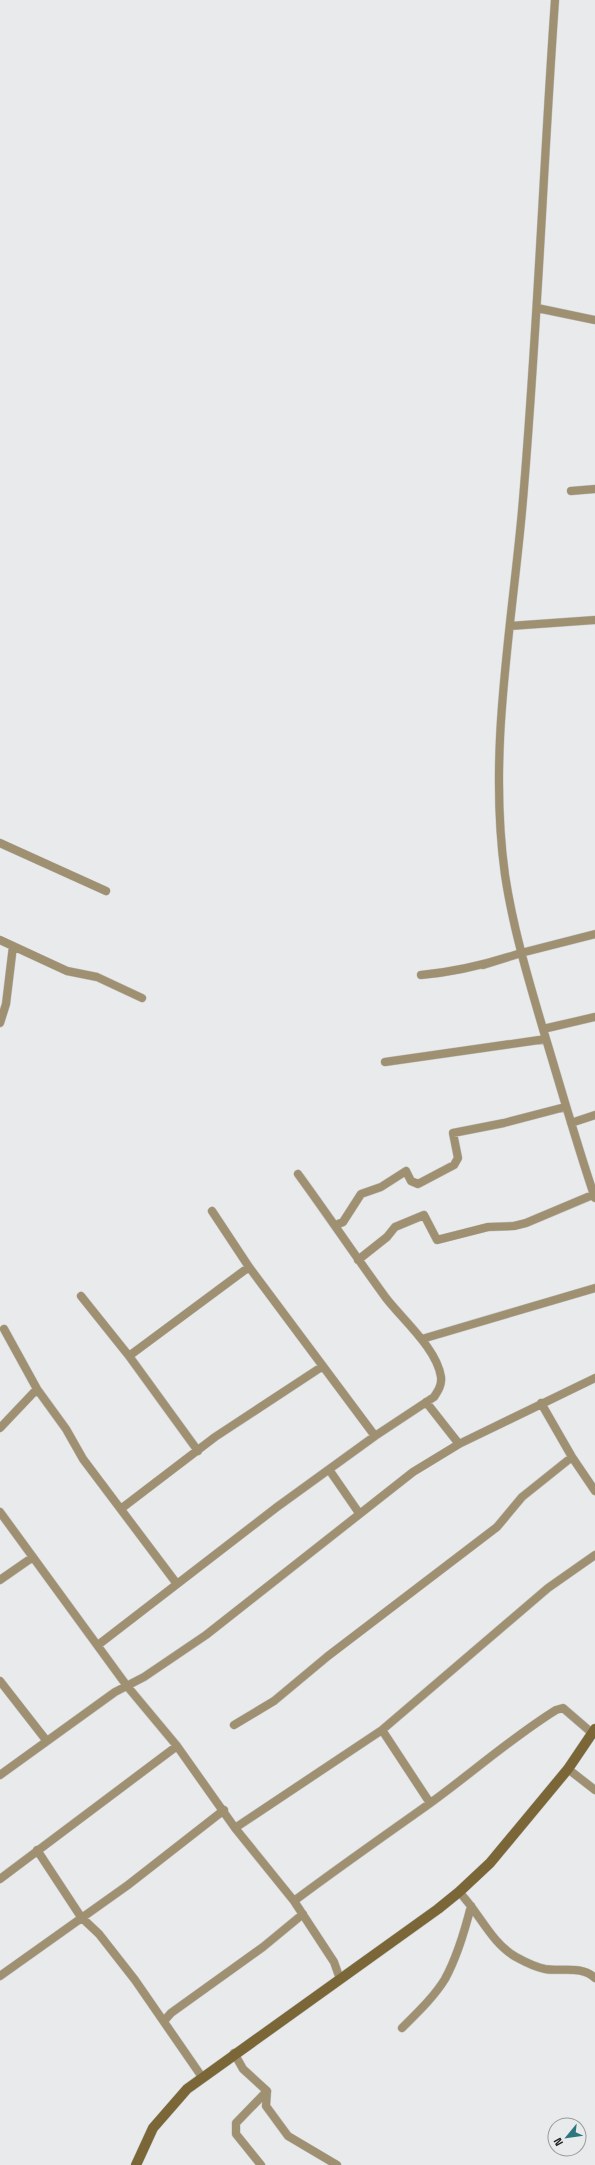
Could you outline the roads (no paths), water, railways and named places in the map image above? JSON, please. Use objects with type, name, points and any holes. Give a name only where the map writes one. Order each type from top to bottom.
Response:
[{"type":"street","points":[[358,1260],[387,1237],[395,1227],[424,1215],[437,1240],[488,1227],[514,1226],[595,1196],[565,1106],[522,953],[505,875],[501,829],[499,751],[502,695],[523,498],[555,0]]},
{"type":"street","points":[[536,308],[595,320]]},
{"type":"street","points":[[571,491],[595,489]]},
{"type":"street","points":[[510,626],[595,620]]},
{"type":"street","points":[[0,843],[106,891]]},
{"type":"street","points":[[421,975],[484,965],[522,953],[595,934]]},
{"type":"street","points":[[0,940],[67,971],[97,977],[142,998]]},
{"type":"street","points":[[0,1023],[6,1004],[13,946]]},
{"type":"street","points":[[544,1028],[595,1017]]},
{"type":"street","points":[[385,1062],[546,1040]]},
{"type":"street","points":[[336,1225],[343,1222],[361,1194],[381,1187],[406,1171],[411,1181],[418,1184],[454,1165],[458,1158],[453,1133],[504,1123],[565,1106]]},
{"type":"street","points":[[571,1123],[595,1116]]},
{"type":"street","points":[[98,1646],[277,1507],[330,1471],[375,1436],[434,1397],[438,1390],[441,1377],[422,1339],[389,1302],[358,1260],[336,1225],[298,1174]]},
{"type":"street","points":[[212,1211],[249,1267],[375,1436]]},
{"type":"street","points":[[129,1356],[249,1267]]},
{"type":"street","points":[[422,1339],[595,1288]]},
{"type":"street","points":[[81,1296],[129,1356],[198,1451]]},
{"type":"street","points":[[4,1329],[36,1389],[58,1417],[83,1459],[122,1508],[177,1584]]},
{"type":"street","points":[[122,1508],[215,1437],[324,1366]]},
{"type":"street","points":[[0,1775],[46,1740],[114,1692],[164,1664],[206,1635],[413,1472],[459,1444],[595,1378]]},
{"type":"street","points":[[0,1428],[36,1389]]},
{"type":"street","points":[[426,1402],[459,1444]]},
{"type":"street","points":[[542,1403],[572,1457],[595,1491]]},
{"type":"street","points":[[234,1725],[274,1701],[328,1656],[497,1527],[522,1497],[572,1457]]},
{"type":"street","points":[[330,1471],[359,1513]]},
{"type":"street","points":[[0,1512],[126,1686],[177,1746],[224,1810],[235,1828],[294,1901],[334,1962],[340,1979]]},
{"type":"street","points":[[235,1828],[382,1730],[548,1588],[595,1555]]},
{"type":"street","points":[[0,1580],[33,1557]]},
{"type":"street","points":[[0,1681],[46,1740]]},
{"type":"street","points":[[136,2165],[143,2146],[163,2115],[176,2100],[202,2077],[459,1892],[490,1863],[568,1769],[594,1731],[563,1708],[556,1710],[507,1742],[430,1803],[345,1862],[294,1901]]},
{"type":"street","points":[[382,1730],[430,1803]]},
{"type":"street","points":[[0,1879],[177,1746]]},
{"type":"street","points":[[568,1769],[595,1790]]},
{"type":"street","points":[[0,1976],[128,1885],[224,1810]]},
{"type":"street","points":[[37,1850],[81,1917],[99,1934],[164,2021],[202,2077]]},
{"type":"street","points":[[459,1892],[485,1926],[512,1955],[546,1969],[579,1970],[589,1972],[595,1978]]},
{"type":"street","points":[[402,2028],[418,2013],[445,1978],[464,1932],[471,1906]]},
{"type":"street","points":[[164,2021],[176,2009],[263,1947],[303,1914]]},
{"type":"street","points":[[234,2054],[243,2069],[267,2091]]},
{"type":"street","points":[[261,2165],[236,2134],[235,2128],[236,2123],[267,2091]]},
{"type":"street","points":[[267,2091],[266,2106],[288,2136],[337,2165]]}]
